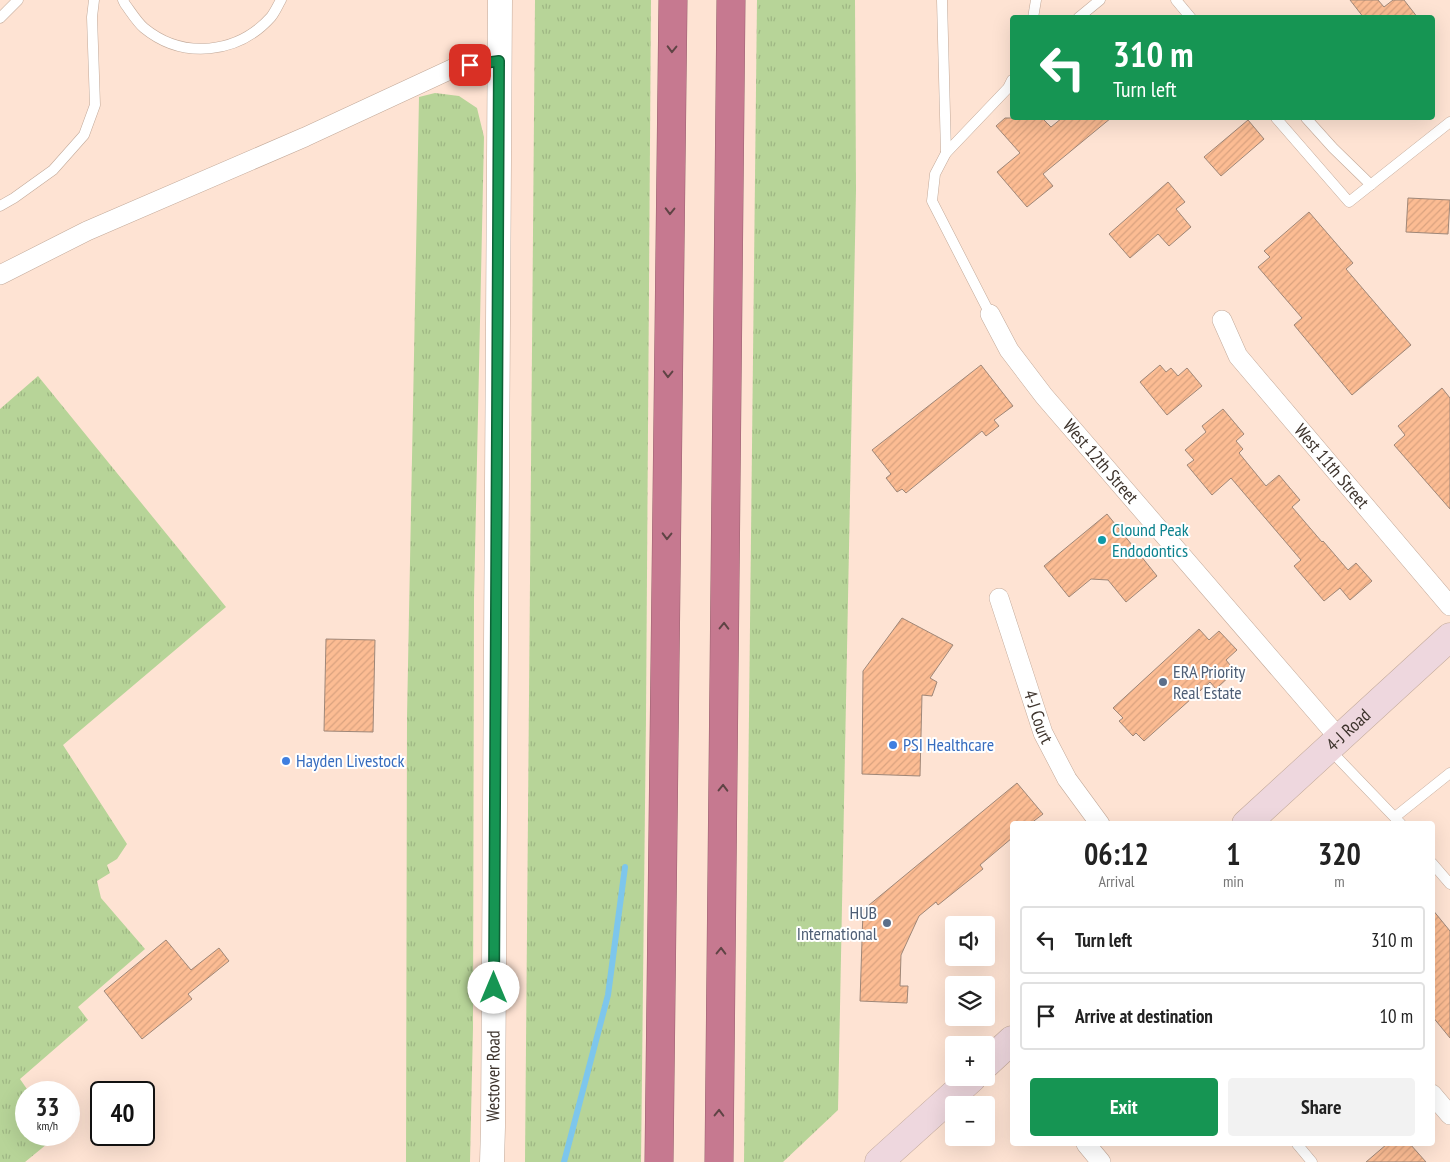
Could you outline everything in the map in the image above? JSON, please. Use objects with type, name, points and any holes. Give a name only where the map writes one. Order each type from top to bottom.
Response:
[{"type":"highway","points":[[659,1162],[673,0]]},
{"type":"highway","points":[[719,1162],[731,0]]},
{"type":"main road","name":"4-J Road","points":[[1249,821],[1334,743],[1447,647]]},
{"type":"main road","points":[[879,1162],[963,1086]]},
{"type":"street","name":"Westover Road","points":[[492,1162],[494,1117],[500,0]]},
{"type":"street","points":[[0,275],[87,231],[305,137],[456,67],[499,61]]},
{"type":"street","name":"West 12th Street","points":[[990,314],[1009,350],[1044,396],[1334,743]]},
{"type":"street","name":"West 11th Street","points":[[1222,320],[1238,356],[1450,606]]},
{"type":"street","name":"4-J Court","points":[[999,598],[1043,732],[1067,779],[1098,821]]},
{"type":"street","points":[[1435,1098],[1450,1115]]},
{"type":"street","points":[[1088,1146],[1101,1162]]},
{"type":"lane","points":[[0,18],[18,0]]},
{"type":"lane","points":[[0,206],[52,170],[84,135],[95,105],[92,17],[94,0]]},
{"type":"lane","points":[[123,0],[144,28],[169,43],[196,50],[225,47],[251,35],[272,16],[280,0]]},
{"type":"lane","points":[[942,0],[946,154]]},
{"type":"lane","points":[[1034,15],[1036,0]]},
{"type":"lane","points":[[1082,15],[1100,0]]},
{"type":"lane","points":[[1176,0],[1188,15]]},
{"type":"lane","points":[[990,314],[932,201],[935,174],[946,154],[1010,84]]},
{"type":"lane","points":[[1278,120],[1349,202],[1450,122]]},
{"type":"lane","points":[[1308,120],[1371,185]]},
{"type":"lane","points":[[1334,743],[1398,820],[1450,773]]},
{"type":"lane","points":[[1435,866],[1450,884]]},
{"type":"lane","points":[[1299,1146],[1312,1162]]},
{"type":"green space","points":[[535,0],[651,0],[641,1162],[525,1162]]},
{"type":"green space","points":[[757,0],[855,0],[856,190],[838,1110],[783,1162],[744,1162]]},
{"type":"green space","points":[[435,93],[459,96],[477,108],[484,137],[474,599],[473,1028],[470,1162],[406,1162],[407,717],[419,97]]},
{"type":"green space","points":[[38,376],[226,607],[63,745],[127,844],[117,859],[107,865],[110,873],[97,881],[101,898],[145,949],[78,1007],[88,1020],[20,1079],[21,1081],[15,1081],[15,1146],[45,1146],[25,1162],[0,1162],[0,409]]},
{"type":"building","points":[[1350,0],[1378,0],[1384,7],[1393,0],[1404,0],[1416,15],[1362,15]]},
{"type":"building","points":[[1005,118],[1010,118],[1010,120],[1044,120],[1051,127],[1060,120],[1109,120],[1043,174],[1053,186],[1027,207],[997,172],[1020,153],[996,126]]},
{"type":"building","points":[[1248,120],[1264,139],[1221,176],[1204,157]]},
{"type":"building","points":[[1168,182],[1185,202],[1176,209],[1191,227],[1169,246],[1158,234],[1130,258],[1109,234]]},
{"type":"building","points":[[1408,198],[1450,200],[1448,234],[1406,232]]},
{"type":"building","points":[[1309,212],[1353,263],[1346,269],[1411,345],[1352,395],[1294,325],[1302,318],[1258,267],[1270,257],[1264,251]]},
{"type":"building","points":[[981,365],[1013,406],[994,420],[999,426],[986,436],[982,431],[906,493],[902,489],[897,492],[886,478],[891,474],[872,450]]},
{"type":"building","points":[[1160,365],[1166,372],[1171,368],[1178,376],[1187,368],[1202,386],[1167,415],[1140,382]]},
{"type":"building","points":[[1442,388],[1450,398],[1450,509],[1394,445],[1405,435],[1398,426]]},
{"type":"building","points":[[1223,409],[1244,434],[1236,441],[1243,449],[1239,453],[1266,486],[1279,475],[1300,500],[1292,507],[1322,542],[1348,570],[1356,563],[1372,581],[1350,600],[1340,588],[1324,601],[1294,566],[1301,560],[1231,478],[1212,495],[1187,465],[1194,460],[1185,450],[1206,432],[1202,426]]},
{"type":"building","name":"Clound Peak Endodontics","points":[[1107,514],[1157,576],[1126,602],[1108,580],[1091,579],[1069,597],[1044,566]]},
{"type":"building","points":[[902,618],[953,645],[930,678],[937,682],[932,696],[922,695],[920,776],[862,774],[863,671]]},
{"type":"building","name":"ERA Priority Real Estate","points":[[1199,629],[1209,640],[1219,631],[1237,650],[1226,660],[1235,671],[1216,689],[1210,682],[1144,741],[1136,733],[1133,736],[1119,721],[1123,718],[1113,708]]},
{"type":"building","points":[[326,639],[375,640],[373,732],[324,731]]},
{"type":"building","points":[[1017,783],[1043,814],[1034,821],[1010,821],[1010,840],[980,865],[983,869],[938,905],[936,902],[919,916],[901,955],[900,986],[908,986],[907,1003],[860,1001],[863,910]]},
{"type":"building","points":[[1435,913],[1450,931],[1450,1038],[1435,1020]]},
{"type":"building","points":[[166,940],[191,970],[219,948],[229,961],[188,994],[192,999],[142,1039],[104,991]]},
{"type":"building","points":[[1385,1146],[1412,1146],[1426,1162],[1366,1162]]},
{"type":"waterway","points":[[564,1162],[608,995],[625,867]]},
{"type":"place","name":"Clound Peak Endodontics","points":[[1102,540]]},
{"type":"place","name":"ERA Priority Real Estate","points":[[1163,682]]},
{"type":"place","name":"PSI Healthcare","points":[[893,745]]},
{"type":"place","name":"Hayden Livestock","points":[[286,761]]},
{"type":"place","name":"HUB International","points":[[887,923]]},
{"type":"route","points":[[470,65],[499,61],[494,988]]}]
